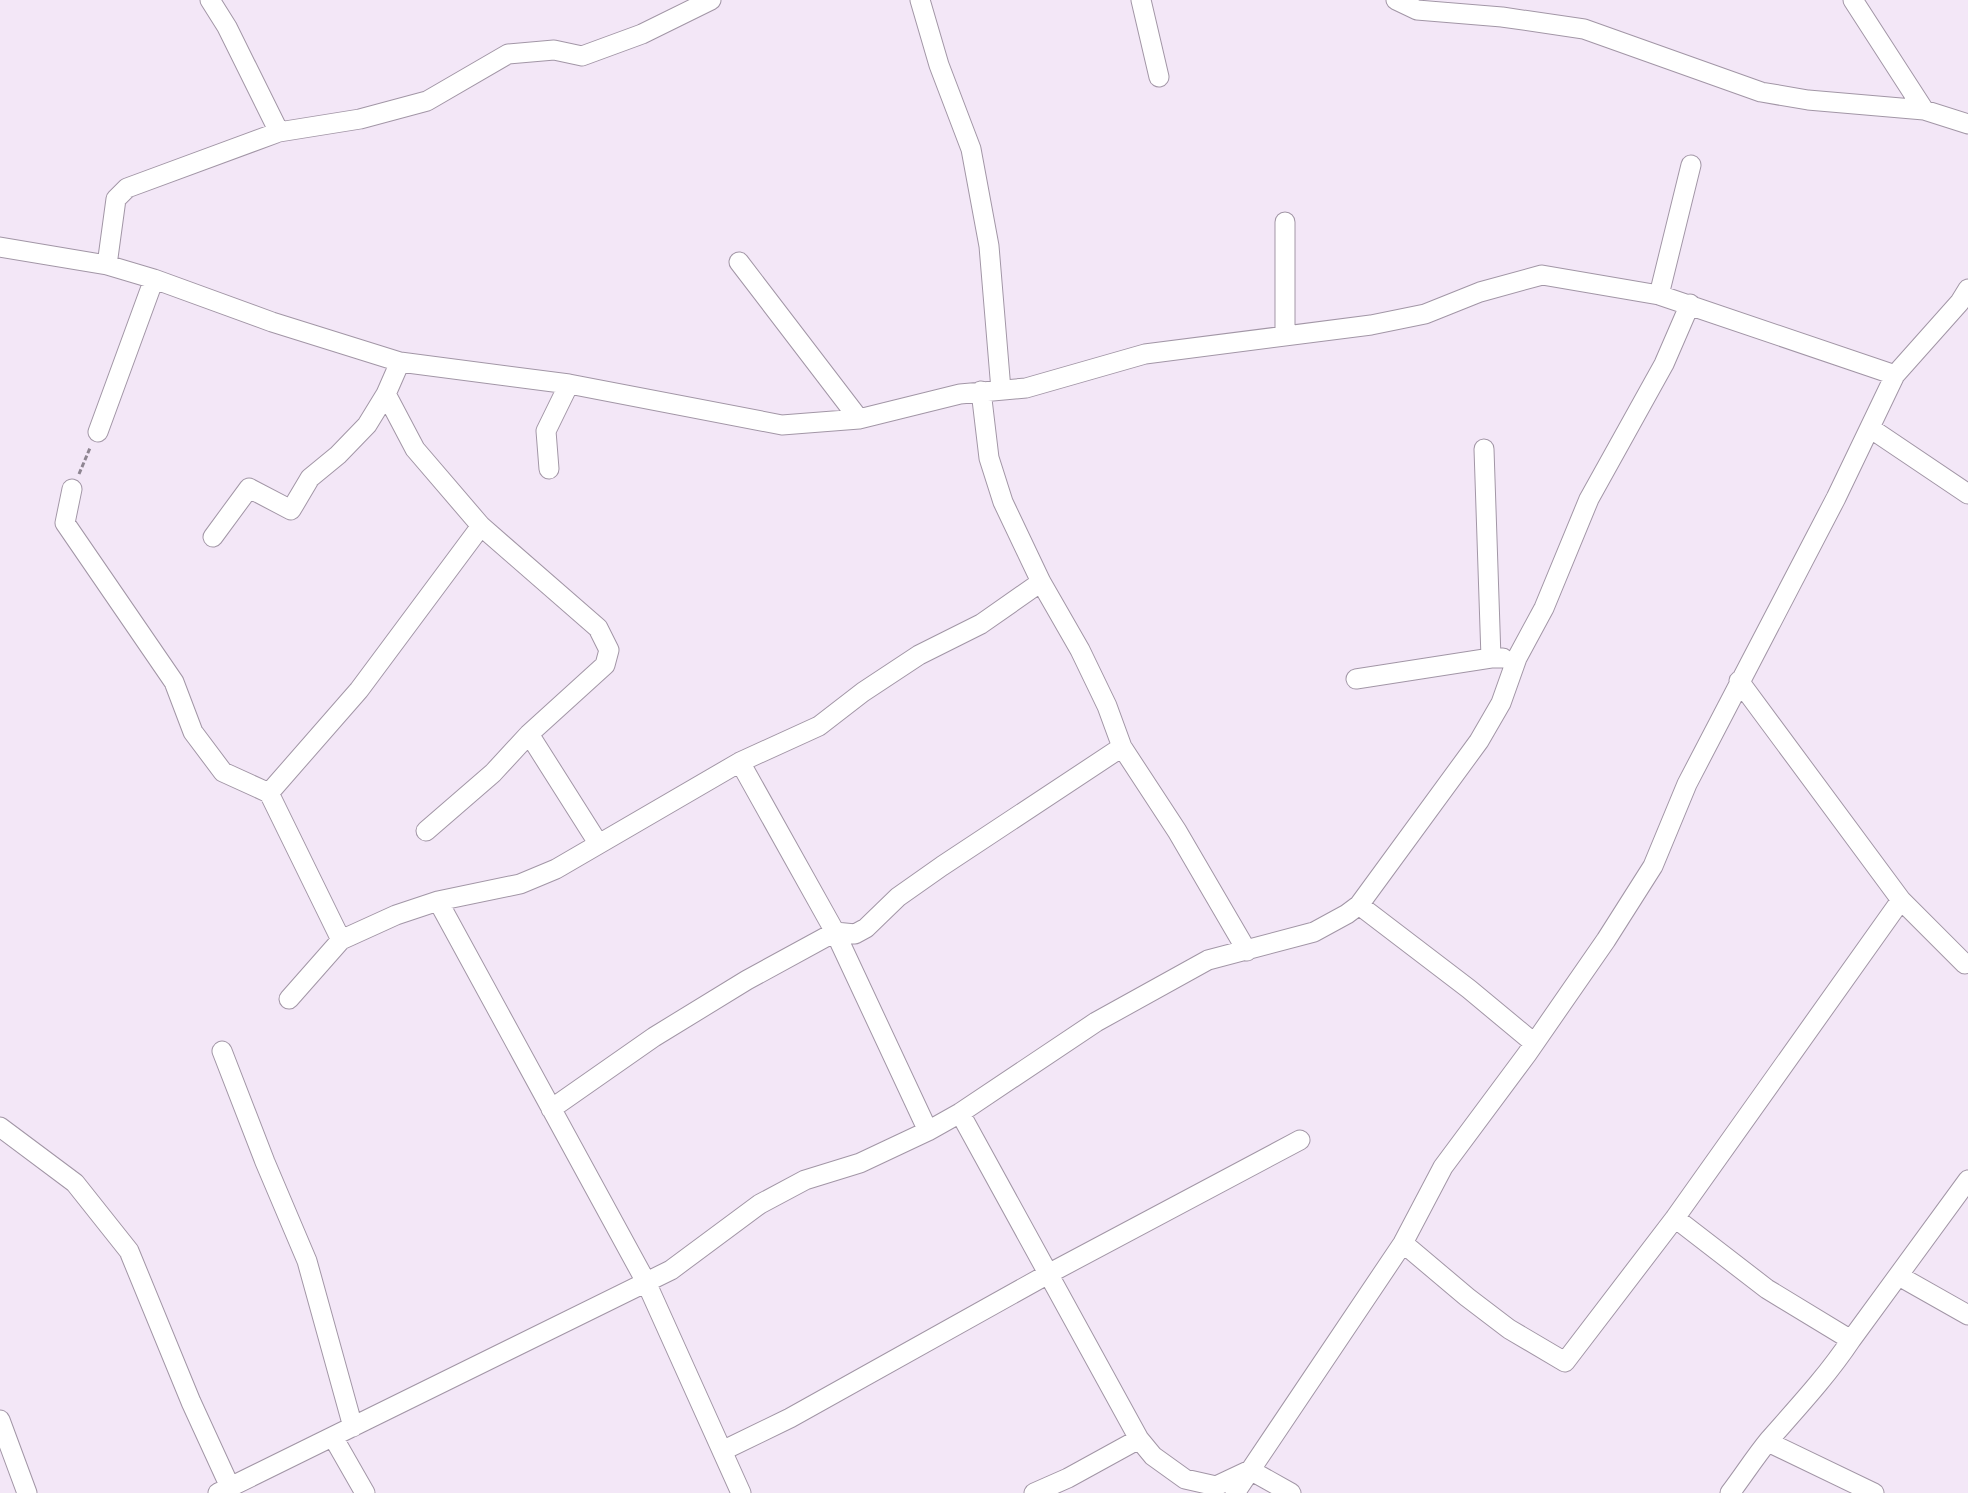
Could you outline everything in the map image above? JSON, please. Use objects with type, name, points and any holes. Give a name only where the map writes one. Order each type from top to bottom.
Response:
[{"type":"street","points":[[210,0],[227,27],[279,132]]},
{"type":"street","points":[[107,265],[116,199],[127,188],[279,132],[360,119],[427,101],[508,54],[554,50],[582,56],[642,34],[711,0]]},
{"type":"street","points":[[920,0],[939,65],[971,149],[989,246],[1002,390]]},
{"type":"street","points":[[1141,0],[1159,77]]},
{"type":"street","points":[[1396,0],[1417,10],[1502,17],[1584,28],[1761,92],[1808,100],[1924,110],[1968,124]]},
{"type":"street","points":[[1853,0],[1924,110]]},
{"type":"street","points":[[1659,295],[1691,165]]},
{"type":"street","points":[[1285,222],[1285,336]]},
{"type":"street","points":[[0,247],[107,265],[154,279],[272,322],[400,362],[569,384],[782,425],[859,419],[981,390],[1026,388],[1145,354],[1371,325],[1425,314],[1480,292],[1542,275],[1659,295],[1895,375]]},
{"type":"street","points":[[739,262],[859,419]]},
{"type":"street","points":[[98,432],[154,279]]},
{"type":"street","points":[[1235,1493],[1403,1243],[1443,1167],[1534,1043],[1606,940],[1653,866],[1687,784],[1836,498],[1895,375],[1960,302],[1968,289]]},
{"type":"street","points":[[0,1127],[74,1183],[129,1251],[191,1402],[224,1490],[333,1437],[671,1270],[760,1204],[805,1180],[860,1163],[928,1131],[960,1113],[1096,1022],[1208,960],[1314,932],[1348,914],[1359,905],[1479,741],[1501,703],[1517,658],[1544,608],[1589,499],[1659,373],[1690,304]]},
{"type":"street","points":[[213,537],[249,488],[291,510],[310,478],[367,425],[386,394],[400,362]]},
{"type":"street","points":[[549,469],[546,431],[569,384]]},
{"type":"street","points":[[981,390],[989,458],[1000,493],[1041,582],[1080,650],[1107,706],[1122,747],[1177,832],[1246,950]]},
{"type":"street","points":[[386,394],[415,449],[481,526],[598,628],[609,650],[605,665],[529,734],[492,773],[426,831]]},
{"type":"street","points":[[1870,428],[1968,494]]},
{"type":"street","points":[[1484,449],[1491,658]]},
{"type":"street","points":[[72,489],[65,523],[174,682],[192,732],[223,772],[269,793],[341,940]]},
{"type":"street","points":[[269,793],[359,690],[481,526]]},
{"type":"street","points":[[289,999],[341,940],[396,915],[438,902],[520,884],[556,869],[740,762],[819,726],[863,692],[919,656],[982,624],[1041,582]]},
{"type":"street","points":[[1356,679],[1491,658],[1517,658]]},
{"type":"street","points":[[1740,681],[1901,900],[1965,964]]},
{"type":"street","points":[[529,734],[598,843]]},
{"type":"street","points":[[551,1109],[654,1037],[747,980],[835,932],[854,934],[866,928],[898,897],[1035,803],[1122,747]]},
{"type":"street","points":[[740,762],[835,932],[928,1131]]},
{"type":"street","points":[[1403,1243],[1508,1329],[1565,1362],[1675,1218],[1901,900]]},
{"type":"street","points":[[438,902],[646,1282],[741,1493]]},
{"type":"street","points":[[1359,905],[1469,989],[1534,1043]]},
{"type":"street","points":[[222,1051],[306,1261],[353,1427]]},
{"type":"street","points":[[960,1113],[1050,1273],[1139,1438],[1153,1456],[1185,1479],[1216,1486],[1250,1470]]},
{"type":"street","points":[[722,1451],[790,1418],[1050,1273],[1300,1140]]},
{"type":"street","points":[[1730,1493],[1768,1442],[1833,1367],[1968,1180]]},
{"type":"street","points":[[1675,1218],[1767,1289],[1851,1340]]},
{"type":"street","points":[[1899,1276],[1968,1315]]},
{"type":"street","points":[[0,1420],[27,1493]]},
{"type":"street","points":[[333,1437],[365,1493]]},
{"type":"street","points":[[1034,1493],[1068,1478],[1139,1438]]},
{"type":"street","points":[[1768,1442],[1874,1493]]},
{"type":"street","points":[[1250,1470],[1291,1493]]},
{"type":"path","points":[[72,489],[98,432]]}]
